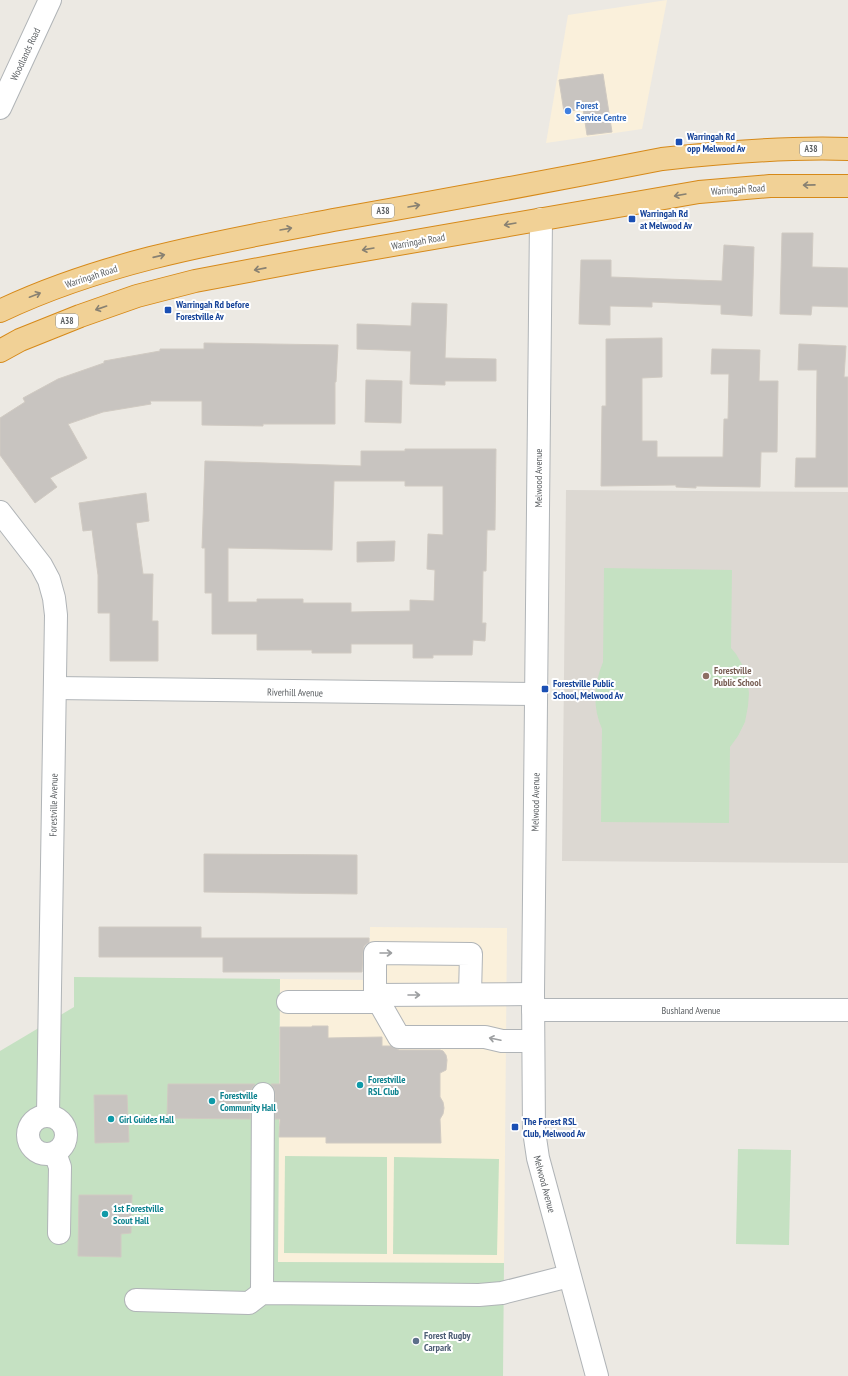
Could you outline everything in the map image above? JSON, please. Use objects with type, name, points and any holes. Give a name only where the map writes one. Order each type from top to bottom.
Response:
[{"type":"highway","name":"Warringah Road","points":[[0,311],[26,299],[84,277],[139,260],[214,242],[662,159],[720,153],[774,150],[848,149]]},
{"type":"highway","name":"Warringah Road","points":[[0,351],[20,340],[80,316],[138,296],[195,281],[312,259],[699,192],[770,186],[848,186]]},
{"type":"street","name":"Woodlands Road","points":[[0,108],[50,0]]},
{"type":"street","name":"Melwood Avenue","points":[[540,219],[533,1002],[534,1131],[535,1146],[597,1376]]},
{"type":"street","name":"Forestville Avenue","points":[[0,512],[41,565],[50,580],[56,615],[48,1115]]},
{"type":"street","name":"Riverhill Avenue","points":[[55,688],[536,694]]},
{"type":"street","points":[[470,994],[471,954],[375,953],[376,998],[399,1037],[485,1037],[502,1041],[533,1040]]},
{"type":"street","name":"Bushland Avenue","points":[[288,1002],[470,994],[533,1002],[848,1010]]},
{"type":"street","points":[[262,1293],[263,1094]]},
{"type":"street","points":[[48,1115],[60,1120],[66,1131],[64,1144],[55,1153],[49,1154],[36,1151],[28,1141],[28,1128],[31,1123],[36,1118],[48,1115]]},
{"type":"street","points":[[55,1153],[60,1167],[59,1233]]},
{"type":"street","points":[[136,1300],[249,1303],[262,1293],[479,1296],[502,1293],[570,1276]]},
{"type":"shaded area","points":[[667,0],[642,129],[546,143],[568,15]]},
{"type":"shaded area","name":"Forestville Public School","points":[[566,490],[848,492],[848,863],[562,861]]},
{"type":"shaded area","name":"Forestville RSL Club","points":[[370,927],[507,928],[504,1263],[278,1262],[280,979],[369,980]]},
{"type":"green space","points":[[604,568],[732,570],[731,648],[743,666],[749,693],[745,722],[738,736],[730,747],[729,823],[601,822],[602,729],[597,712],[595,695],[603,662]]},
{"type":"green space","points":[[74,977],[280,979],[278,1262],[504,1263],[503,1376],[0,1376],[0,1051],[74,1007]]},
{"type":"green space","points":[[738,1149],[791,1150],[789,1245],[736,1244]]},
{"type":"green space","points":[[285,1156],[387,1157],[387,1254],[284,1253]]},
{"type":"green space","points":[[394,1157],[499,1159],[497,1255],[393,1254]]},
{"type":"building","points":[[603,74],[612,132],[587,135],[583,109],[564,112],[559,80]]},
{"type":"building","points":[[782,233],[813,233],[812,267],[848,268],[848,307],[812,306],[811,315],[780,314]]},
{"type":"building","points":[[724,245],[754,247],[752,316],[721,314],[721,305],[652,302],[652,307],[610,306],[610,325],[579,324],[581,260],[611,260],[611,277],[722,281]]},
{"type":"building","points":[[412,303],[447,304],[445,358],[496,359],[496,381],[445,381],[445,385],[410,384],[411,351],[357,349],[357,324],[411,326]]},
{"type":"building","points":[[662,338],[662,377],[642,378],[642,441],[657,441],[657,457],[723,457],[724,419],[728,419],[729,374],[711,374],[712,349],[760,350],[759,381],[778,381],[777,452],[761,452],[760,487],[696,486],[696,488],[676,487],[676,485],[601,486],[602,406],[606,406],[606,339]]},
{"type":"building","points":[[204,343],[338,345],[335,382],[335,424],[263,424],[263,426],[202,425],[202,401],[150,401],[151,404],[103,412],[68,424],[87,458],[50,478],[57,487],[35,503],[0,455],[0,418],[25,402],[23,398],[58,379],[104,363],[104,361],[160,351],[160,349],[204,349]]},
{"type":"building","points":[[799,344],[846,346],[844,377],[848,377],[848,487],[795,487],[796,458],[816,458],[817,370],[798,370]]},
{"type":"building","points":[[366,380],[402,381],[401,423],[365,422]]},
{"type":"building","points":[[405,449],[496,449],[495,530],[487,530],[486,571],[483,571],[482,623],[486,623],[485,641],[473,640],[472,655],[433,655],[433,658],[413,658],[413,644],[351,644],[351,653],[312,653],[312,650],[257,650],[257,634],[212,634],[212,593],[205,593],[205,548],[202,548],[205,461],[361,466],[361,451],[405,451]],"holes":[[[334,481],[405,481],[405,486],[443,486],[443,535],[428,534],[427,569],[435,570],[434,601],[410,600],[410,611],[351,612],[351,603],[303,603],[303,599],[257,599],[257,602],[228,602],[228,548],[332,550]]]},
{"type":"building","points":[[146,493],[149,521],[136,523],[143,574],[153,574],[152,621],[158,621],[158,661],[110,661],[110,613],[98,613],[98,575],[92,530],[83,531],[79,503]]},
{"type":"building","points":[[395,541],[394,561],[357,562],[357,542]]},
{"type":"building","points":[[204,854],[357,855],[357,894],[204,892]]},
{"type":"building","points":[[99,927],[201,927],[201,938],[369,938],[369,942],[364,946],[362,972],[223,972],[223,957],[99,957]]},
{"type":"building","name":"Forestville RSL Club","points":[[328,1026],[328,1038],[382,1037],[382,1046],[391,1046],[399,1050],[443,1051],[447,1060],[446,1070],[440,1073],[440,1097],[444,1108],[440,1119],[441,1143],[326,1143],[326,1137],[279,1137],[280,1119],[275,1119],[275,1094],[274,1088],[271,1084],[280,1084],[280,1027]]},
{"type":"building","name":"Forestville Community Hall","points":[[168,1084],[255,1084],[252,1088],[251,1094],[250,1119],[167,1118]]},
{"type":"building","name":"Girl Guides Hall","points":[[94,1095],[127,1095],[129,1142],[95,1143]]},
{"type":"building","name":"1st Forestville Scout Hall","points":[[79,1195],[132,1195],[131,1233],[121,1234],[121,1257],[78,1256]]},
{"type":"place","name":"Forest Service Centre","points":[[568,111]]},
{"type":"place","name":"Warringah Rd opp Melwood Av","points":[[679,142]]},
{"type":"place","name":"Warringah Rd at Melwood Av","points":[[632,219]]},
{"type":"place","name":"Warringah Rd before Forestville Av","points":[[168,310]]},
{"type":"place","name":"Forestville Public School","points":[[706,676]]},
{"type":"place","name":"Forestville Public School, Melwood Av","points":[[545,689]]},
{"type":"place","name":"Forestville RSL Club","points":[[360,1085]]},
{"type":"place","name":"Forestville Community Hall","points":[[212,1101]]},
{"type":"place","name":"Girl Guides Hall","points":[[111,1119]]},
{"type":"place","name":"The Forest RSL Club, Melwood Av","points":[[515,1127]]},
{"type":"place","name":"1st Forestville Scout Hall","points":[[105,1214]]},
{"type":"place","name":"Forest Rugby Carpark","points":[[416,1341]]}]
